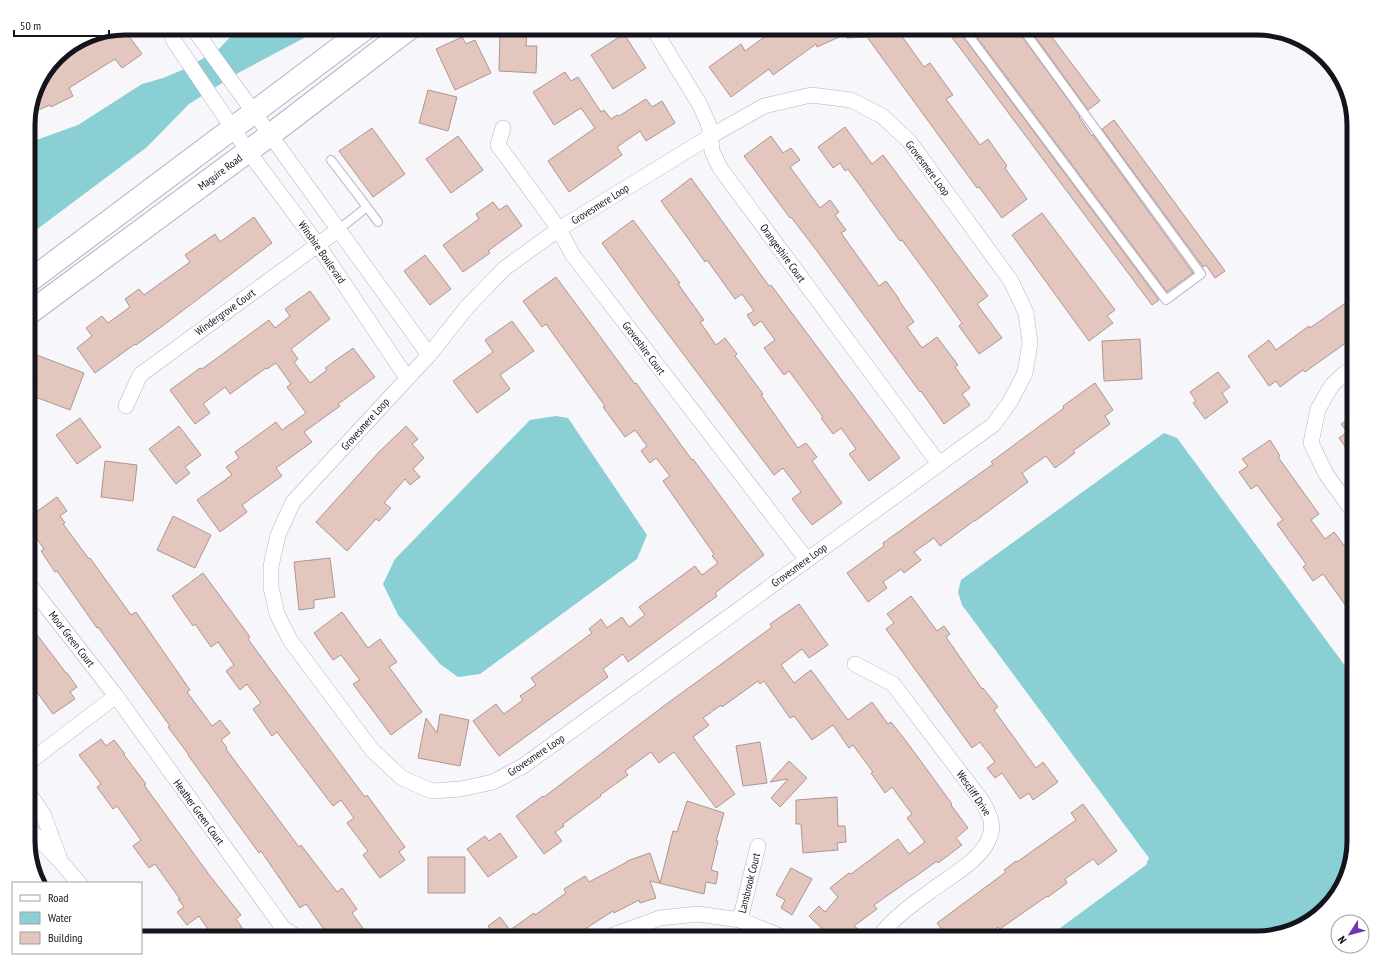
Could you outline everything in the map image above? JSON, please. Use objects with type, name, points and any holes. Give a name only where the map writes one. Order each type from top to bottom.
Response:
[{"type":"main road","points":[[35,277],[357,35]]},
{"type":"main road","name":"Maguire Road","points":[[35,309],[270,135],[401,35]]},
{"type":"street","name":"Winshire Boulevard","points":[[172,35],[186,59],[248,151],[318,244],[407,378]]},
{"type":"street","points":[[199,35],[429,355]]},
{"type":"street","name":"Orangeshire Court","points":[[657,35],[700,105],[708,123],[712,151],[720,168],[939,464]]},
{"type":"street","name":"Grovesmere Loop","points":[[811,95],[851,100],[882,116],[909,141],[1011,281],[1026,313],[1030,343],[1024,373],[1010,402],[992,425],[523,766],[493,782],[461,790],[432,790],[402,778],[372,750],[290,640],[277,614],[271,587],[271,566],[278,535],[293,502],[429,355],[467,307],[505,268],[559,229],[711,136],[764,106],[811,95]]},
{"type":"street","name":"Groveshire Court","points":[[503,128],[498,145],[559,229],[572,254],[807,560]]},
{"type":"street","name":"Windergrove Court","points":[[126,406],[140,375],[338,230]]},
{"type":"street","points":[[1347,372],[1332,385],[1318,409],[1311,443],[1326,474],[1347,503]]},
{"type":"street","name":"Moor Green Court","points":[[35,592],[116,696]]},
{"type":"street","name":"Wescliff Drive","points":[[855,664],[894,684],[982,801],[991,818],[991,835],[979,856],[928,893],[883,931]]},
{"type":"street","points":[[35,757],[116,696]]},
{"type":"street","name":"Heather Green Court","points":[[116,696],[279,931]]},
{"type":"street","points":[[35,802],[43,814],[61,862]]},
{"type":"street","points":[[35,835],[78,882]]},
{"type":"street","name":"Lansbrook Court","points":[[740,920],[758,846]]},
{"type":"street","points":[[622,931],[660,918],[698,914],[740,920],[768,931]]},
{"type":"lane","points":[[969,35],[1166,300],[1201,274],[1027,35]]},
{"type":"lane","points":[[331,160],[378,222]]},
{"type":"lane","points":[[338,230],[367,207]]},
{"type":"water","points":[[306,35],[304,38],[238,73],[189,104],[147,147],[35,231],[35,140],[78,125],[142,84],[163,78],[187,68],[219,49],[231,36]]},
{"type":"water","points":[[556,416],[568,418],[647,535],[637,559],[480,674],[458,677],[440,664],[398,615],[383,584],[395,559],[530,420]]},
{"type":"water","points":[[1164,433],[1177,438],[1347,669],[1346,853],[1338,881],[1325,900],[1316,909],[1297,922],[1281,928],[1269,930],[1059,931],[1060,928],[1146,865],[1149,858],[962,605],[958,592],[961,580]]},
{"type":"building","points":[[128,35],[142,54],[122,68],[115,59],[69,88],[73,96],[51,107],[50,105],[36,111],[42,90],[50,75],[61,61],[75,50],[80,47],[81,48],[101,38]]},
{"type":"building","points":[[500,35],[527,35],[526,46],[537,46],[536,73],[499,71]]},
{"type":"building","points":[[625,35],[646,68],[613,89],[591,55]]},
{"type":"building","points":[[767,35],[844,35],[817,47],[816,44],[773,75],[769,69],[731,97],[709,67],[741,44],[745,51]]},
{"type":"building","points":[[846,35],[901,35],[924,67],[930,63],[953,95],[946,99],[980,145],[988,139],[1007,166],[1005,168],[1027,199],[1002,218],[979,187],[977,188],[867,37],[847,38]]},
{"type":"building","points":[[950,35],[962,35],[1159,300],[1152,305]]},
{"type":"building","points":[[975,35],[1021,35],[1080,116],[1079,117],[1092,136],[1093,135],[1193,273],[1167,292]]},
{"type":"building","points":[[1034,35],[1050,35],[1100,101],[1088,110]]},
{"type":"building","points":[[462,37],[466,44],[475,40],[491,73],[455,90],[436,49]]},
{"type":"building","points":[[565,72],[571,81],[578,77],[601,112],[604,110],[611,119],[617,115],[619,116],[646,99],[652,107],[662,101],[675,123],[646,141],[640,131],[617,147],[622,155],[569,192],[548,161],[595,128],[581,108],[554,125],[533,92]]},
{"type":"building","points":[[428,90],[457,97],[448,131],[419,123]]},
{"type":"building","points":[[1114,120],[1225,271],[1215,278],[1206,265],[1203,267],[1102,129]]},
{"type":"building","points":[[845,127],[872,164],[883,155],[988,296],[977,304],[1002,338],[979,354],[959,326],[962,323],[848,169],[845,171],[840,163],[833,168],[818,147]]},
{"type":"building","points":[[372,128],[405,174],[373,197],[339,151]]},
{"type":"building","points":[[458,136],[483,170],[451,193],[426,159]]},
{"type":"building","points":[[771,136],[783,153],[791,148],[800,160],[790,167],[820,208],[830,200],[839,212],[835,215],[846,230],[841,233],[879,286],[886,281],[899,299],[914,322],[907,327],[922,348],[937,337],[958,365],[955,367],[970,388],[962,394],[970,405],[944,424],[817,251],[791,217],[790,218],[744,156]]},
{"type":"building","points":[[691,178],[769,286],[771,285],[900,458],[869,481],[849,454],[856,449],[841,428],[833,434],[821,418],[823,417],[789,371],[784,375],[764,348],[775,340],[761,321],[754,326],[747,315],[754,311],[742,294],[735,299],[707,260],[705,262],[661,201]]},
{"type":"building","points":[[493,202],[499,210],[507,205],[522,226],[488,251],[490,253],[463,272],[443,245],[479,219],[476,214]]},
{"type":"building","points":[[1042,213],[1115,310],[1107,316],[1113,323],[1089,341],[1012,235]]},
{"type":"building","points":[[254,217],[272,243],[165,324],[95,373],[77,348],[92,336],[86,328],[102,316],[108,323],[130,307],[125,299],[139,289],[144,295],[190,262],[185,255],[215,234],[220,242]]},
{"type":"building","points":[[633,220],[680,283],[678,284],[704,320],[700,322],[716,345],[725,338],[737,354],[735,356],[763,394],[761,395],[798,448],[806,443],[817,457],[812,461],[842,503],[812,525],[792,499],[801,492],[783,468],[774,475],[602,243]]},
{"type":"building","points":[[425,255],[451,289],[430,305],[404,271]]},
{"type":"building","points":[[556,277],[764,555],[715,593],[717,596],[628,662],[623,654],[603,669],[608,677],[499,756],[473,721],[496,704],[504,714],[523,700],[520,696],[536,685],[531,678],[592,633],[589,629],[601,619],[607,628],[622,617],[629,627],[645,615],[639,607],[695,566],[702,575],[718,563],[712,556],[714,554],[663,481],[670,476],[656,458],[650,463],[641,451],[647,446],[635,430],[625,437],[603,407],[605,406],[546,324],[542,327],[523,301]]},
{"type":"building","points":[[310,291],[330,319],[291,349],[298,359],[294,362],[310,383],[327,370],[325,368],[353,348],[375,377],[338,404],[340,406],[304,432],[312,442],[276,468],[282,476],[242,505],[247,512],[220,532],[197,500],[232,475],[226,467],[239,458],[235,452],[276,422],[282,430],[306,413],[287,387],[291,384],[276,363],[267,369],[266,368],[230,394],[225,387],[203,404],[210,413],[195,424],[170,390],[200,368],[202,369],[269,320],[275,328],[290,316],[285,309]]},
{"type":"building","points":[[1347,302],[1347,342],[1305,372],[1303,370],[1280,387],[1276,381],[1269,386],[1248,356],[1269,340],[1276,350],[1309,326],[1310,328]]},
{"type":"building","points":[[512,321],[534,351],[500,375],[510,389],[477,413],[453,381],[493,352],[485,340]]},
{"type":"building","points":[[1140,339],[1142,379],[1104,381],[1102,341]]},
{"type":"building","points":[[35,354],[84,373],[70,410],[35,397],[35,381],[37,376],[35,375]]},
{"type":"building","points":[[1218,372],[1230,387],[1222,393],[1228,402],[1205,419],[1193,403],[1196,401],[1190,392]]},
{"type":"building","points":[[1095,383],[1113,410],[1105,416],[1110,424],[1073,451],[1075,453],[1055,468],[1046,456],[1022,473],[1028,482],[940,546],[934,538],[914,552],[921,560],[904,573],[901,569],[883,582],[887,588],[868,602],[847,573],[884,546],[883,543],[993,464],[991,462]]},
{"type":"building","points":[[80,418],[101,447],[77,464],[56,435]]},
{"type":"building","points":[[1347,420],[1347,432],[1341,424]]},
{"type":"building","points":[[179,426],[201,455],[185,467],[190,473],[176,484],[149,449]]},
{"type":"building","points":[[406,426],[418,439],[412,444],[424,458],[413,469],[420,477],[410,485],[405,479],[384,503],[391,508],[379,521],[376,519],[347,551],[316,522],[379,452]]},
{"type":"building","points":[[1347,432],[1347,449],[1339,438]]},
{"type":"building","points":[[1270,440],[1280,456],[1278,457],[1319,514],[1311,520],[1325,539],[1334,532],[1347,550],[1346,606],[1323,574],[1313,581],[1303,567],[1306,564],[1277,524],[1283,520],[1257,485],[1251,489],[1239,472],[1248,466],[1242,459]]},
{"type":"building","points":[[105,461],[137,465],[133,501],[101,497]]},
{"type":"building","points":[[57,497],[67,511],[60,516],[65,523],[63,524],[89,559],[90,558],[131,615],[136,612],[190,690],[187,692],[212,726],[220,720],[230,733],[221,740],[227,748],[226,749],[299,847],[301,845],[337,892],[342,888],[357,909],[352,913],[365,931],[325,931],[306,904],[300,908],[261,851],[259,853],[188,755],[168,727],[170,726],[98,627],[97,628],[57,571],[55,572],[41,551],[44,549],[35,536],[35,513]]},
{"type":"building","points":[[173,516],[211,535],[195,568],[157,550]]},
{"type":"building","points":[[330,558],[335,597],[314,600],[314,608],[299,610],[294,562]]},
{"type":"building","points":[[203,573],[250,637],[248,639],[283,687],[365,797],[367,795],[405,847],[399,852],[405,860],[380,878],[363,855],[368,851],[347,823],[354,818],[341,800],[333,806],[277,732],[272,736],[253,709],[261,703],[247,684],[240,690],[226,671],[234,665],[218,642],[211,647],[195,624],[193,626],[172,596]]},
{"type":"building","points":[[911,596],[937,631],[944,626],[950,634],[946,637],[982,689],[983,688],[998,707],[994,710],[1036,768],[1043,762],[1058,782],[1033,800],[1029,793],[1020,799],[1002,773],[995,778],[987,768],[995,762],[980,742],[972,748],[886,629],[894,623],[887,614]]},
{"type":"building","points":[[799,604],[828,645],[809,658],[802,649],[781,665],[794,683],[811,670],[848,720],[872,702],[888,724],[891,722],[909,745],[968,828],[956,838],[962,845],[938,863],[937,861],[874,905],[877,909],[854,926],[858,929],[856,931],[825,931],[809,916],[819,906],[825,912],[838,897],[830,888],[898,839],[909,854],[925,842],[907,818],[912,814],[892,787],[885,793],[871,773],[873,772],[853,745],[849,748],[833,725],[812,740],[794,716],[790,718],[764,681],[760,684],[758,681],[722,707],[721,705],[703,718],[709,725],[693,737],[735,794],[716,808],[674,752],[659,763],[651,752],[625,771],[628,775],[563,824],[564,826],[555,832],[562,841],[544,854],[516,816],[543,796],[544,797],[661,708],[772,627],[770,624]]},
{"type":"building","points":[[342,612],[368,648],[380,639],[397,662],[389,667],[422,712],[391,735],[353,684],[360,680],[341,655],[333,660],[314,633]]},
{"type":"building","points":[[35,632],[77,687],[70,692],[75,699],[53,714],[35,690]]},
{"type":"building","points":[[440,714],[469,720],[460,766],[418,758],[426,718],[437,733]]},
{"type":"building","points":[[101,739],[106,746],[114,740],[146,784],[144,785],[210,876],[241,915],[236,919],[244,931],[209,931],[199,916],[187,925],[177,912],[184,907],[178,899],[180,899],[155,864],[149,868],[133,846],[141,840],[117,806],[113,809],[97,787],[101,784],[79,755]]},
{"type":"building","points":[[760,742],[767,783],[743,786],[736,746]]},
{"type":"building","points":[[789,761],[807,778],[780,807],[771,798],[788,779],[770,782]]},
{"type":"building","points":[[837,797],[838,826],[845,826],[846,842],[837,843],[838,850],[803,853],[801,824],[796,824],[796,800]]},
{"type":"building","points":[[687,801],[724,813],[716,841],[718,841],[711,870],[718,872],[716,884],[706,882],[704,894],[650,881],[656,898],[640,903],[639,900],[614,913],[613,911],[582,931],[491,931],[488,926],[500,917],[510,930],[534,913],[535,915],[566,893],[564,889],[585,876],[589,882],[627,861],[650,853],[660,883],[673,831],[677,832]]},
{"type":"building","points":[[1083,804],[1117,851],[1098,865],[1093,859],[1065,879],[1067,883],[1000,929],[998,927],[993,931],[943,931],[937,923],[1006,872],[1004,870],[1016,861],[1017,862],[1076,820],[1071,813]]},
{"type":"building","points":[[500,833],[517,857],[488,877],[467,849],[485,836],[489,841]]},
{"type":"building","points":[[428,857],[465,857],[465,893],[428,893]]},
{"type":"building","points":[[791,868],[812,879],[792,915],[781,908],[785,900],[776,895]]}]
